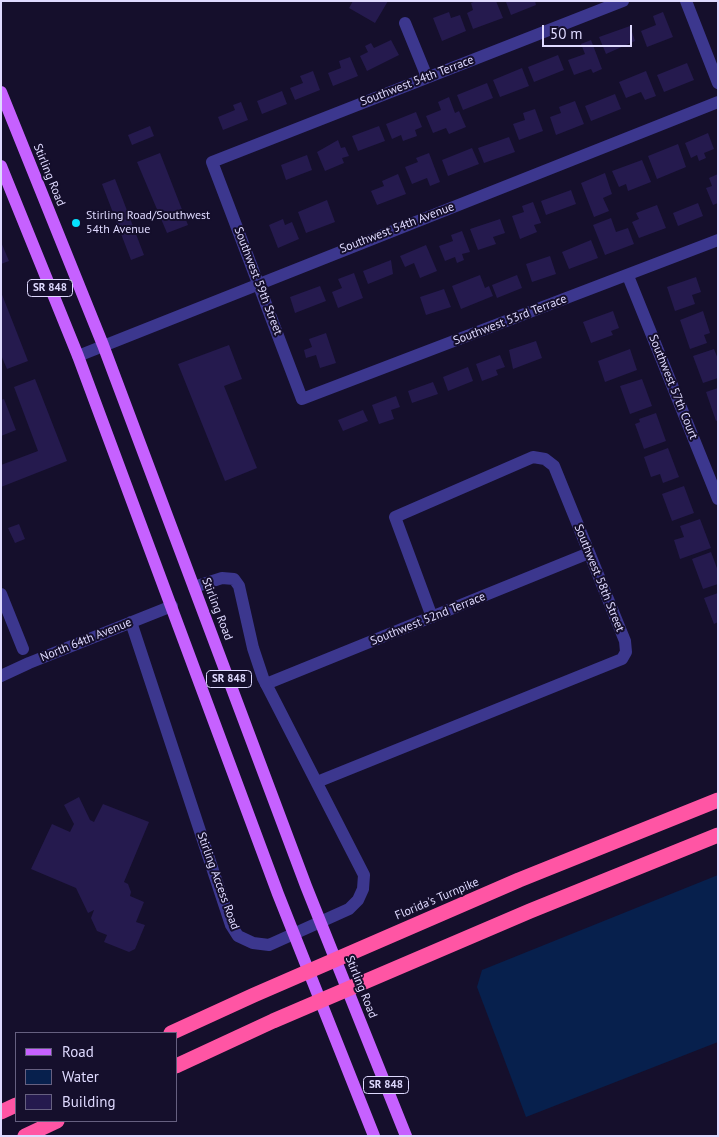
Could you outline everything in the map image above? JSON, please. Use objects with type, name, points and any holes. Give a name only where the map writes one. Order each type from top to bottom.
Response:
[{"type":"highway","name":"Florida's Turnpike","points":[[173,1032],[520,880],[718,800]]},
{"type":"highway","points":[[178,1065],[273,1021],[512,918],[718,835]]},
{"type":"highway","points":[[1,1112],[15,1105]]},
{"type":"highway","points":[[25,1136],[55,1122]]},
{"type":"main road","name":"Stirling Road","points":[[1,92],[103,346],[306,886],[406,1136]]},
{"type":"main road","name":"SR 848","points":[[1,166],[78,356],[278,894],[374,1136]]},
{"type":"street","name":"Southwest 54th Terrace","points":[[212,162],[623,1]]},
{"type":"street","points":[[686,1],[718,83]]},
{"type":"street","points":[[404,23],[426,77]]},
{"type":"street","name":"Southwest 54th Avenue","points":[[78,356],[259,282],[718,102]]},
{"type":"street","name":"Southwest 59th Street","points":[[212,162],[302,399]]},
{"type":"street","name":"Southwest 53rd Terrace","points":[[302,399],[718,240]]},
{"type":"street","name":"Southwest 57th Court","points":[[628,276],[718,499]]},
{"type":"street","name":"Southwest 58th Street","points":[[317,782],[622,658],[626,652],[625,641],[554,466],[545,459],[534,457],[395,517],[432,617]]},
{"type":"street","name":"Southwest 52nd Terrace","points":[[266,684],[589,553]]},
{"type":"street","name":"Stirling Access Road","points":[[131,622],[231,925],[238,936],[253,943],[269,944],[349,909],[358,900],[363,889],[364,875],[266,684],[253,648],[239,586],[234,578],[222,578],[194,587]]},
{"type":"street","points":[[1,594],[23,649]]},
{"type":"street","name":"North 64th Avenue","points":[[1,676],[172,606]]},
{"type":"water","points":[[718,875],[718,1042],[526,1117],[477,987],[482,970]]},
{"type":"building","points":[[353,1],[388,1],[375,23],[349,8]]},
{"type":"building","points":[[476,1],[496,1],[503,18],[473,29],[467,13],[473,10],[471,3]]},
{"type":"building","points":[[535,1],[536,5],[511,15],[506,2]]},
{"type":"building","points":[[449,12],[451,18],[460,15],[466,31],[442,41],[433,18]]},
{"type":"building","points":[[663,12],[673,37],[647,47],[641,31],[656,25],[653,16]]},
{"type":"building","points":[[630,26],[635,41],[606,54],[599,37]]},
{"type":"building","points":[[391,40],[399,55],[367,71],[360,56],[368,52],[365,46],[371,43],[374,48]]},
{"type":"building","points":[[591,40],[602,69],[593,73],[591,69],[574,75],[568,60],[585,54],[581,44]]},
{"type":"building","points":[[558,55],[564,70],[534,82],[528,67]]},
{"type":"building","points":[[350,57],[358,76],[333,86],[328,73],[341,68],[339,61]]},
{"type":"building","points":[[687,63],[694,80],[664,92],[657,75]]},
{"type":"building","points":[[522,68],[529,86],[500,97],[493,80]]},
{"type":"building","points":[[313,71],[320,90],[295,100],[290,88],[303,83],[300,76]]},
{"type":"building","points":[[646,71],[656,96],[645,100],[641,92],[626,98],[619,82]]},
{"type":"building","points":[[487,83],[493,98],[463,110],[457,95]]},
{"type":"building","points":[[282,91],[287,104],[262,114],[257,101]]},
{"type":"building","points":[[615,94],[621,109],[591,121],[585,106]]},
{"type":"building","points":[[449,97],[455,113],[459,111],[466,127],[449,134],[446,128],[433,133],[426,116],[441,110],[438,102]]},
{"type":"building","points":[[575,101],[584,124],[556,135],[550,117],[561,113],[559,107]]},
{"type":"building","points":[[241,102],[248,120],[223,130],[218,117],[235,110],[233,105]]},
{"type":"building","points":[[535,109],[543,131],[519,140],[513,124],[525,120],[523,113]]},
{"type":"building","points":[[416,112],[422,127],[415,130],[417,136],[403,141],[401,135],[392,139],[386,124]]},
{"type":"building","points":[[150,126],[154,136],[132,145],[128,135]]},
{"type":"building","points":[[379,126],[385,141],[358,151],[352,136]]},
{"type":"building","points":[[708,133],[714,149],[704,153],[706,158],[699,161],[697,155],[691,158],[685,143]]},
{"type":"building","points":[[509,137],[515,152],[484,163],[478,148]]},
{"type":"building","points":[[338,140],[341,148],[345,147],[349,156],[342,158],[344,163],[325,171],[317,152]]},
{"type":"building","points":[[678,144],[686,167],[657,179],[648,156]]},
{"type":"building","points":[[472,148],[479,164],[448,176],[442,160]]},
{"type":"building","points":[[160,153],[188,225],[167,233],[137,162]]},
{"type":"building","points":[[429,153],[440,182],[430,186],[427,178],[412,184],[405,167],[418,162],[416,158]]},
{"type":"building","points":[[307,155],[312,170],[286,180],[281,165]]},
{"type":"building","points":[[642,160],[651,182],[628,191],[626,184],[619,187],[612,171]]},
{"type":"building","points":[[605,173],[612,194],[603,198],[609,211],[594,217],[581,183]]},
{"type":"building","points":[[398,174],[406,194],[377,205],[371,191],[384,186],[382,181]]},
{"type":"building","points":[[718,174],[718,203],[713,205],[706,188],[712,186],[709,178]]},
{"type":"building","points":[[115,179],[144,255],[131,260],[102,184]]},
{"type":"building","points":[[571,190],[576,204],[546,215],[541,201]]},
{"type":"building","points":[[327,200],[335,222],[306,233],[298,212]]},
{"type":"building","points":[[533,202],[541,223],[534,225],[537,232],[520,239],[512,216],[524,212],[522,206]]},
{"type":"building","points":[[698,203],[703,216],[678,226],[673,213]]},
{"type":"building","points":[[657,205],[666,228],[639,238],[632,222],[639,219],[636,213]]},
{"type":"building","points":[[611,218],[616,232],[628,228],[634,244],[605,255],[593,225]]},
{"type":"building","points":[[283,219],[285,225],[292,222],[299,239],[278,248],[269,225]]},
{"type":"building","points":[[500,219],[505,233],[493,237],[496,244],[478,250],[470,229]]},
{"type":"building","points":[[462,231],[470,252],[462,254],[464,260],[457,263],[455,257],[445,261],[439,246],[453,241],[451,235]]},
{"type":"building","points":[[591,240],[598,258],[569,269],[562,252]]},
{"type":"building","points":[[1,242],[9,261],[1,264]]},
{"type":"building","points":[[426,245],[437,271],[420,278],[414,263],[405,267],[400,256]]},
{"type":"building","points":[[550,256],[556,274],[532,282],[526,264]]},
{"type":"building","points":[[391,260],[393,274],[368,284],[363,271]]},
{"type":"building","points":[[354,273],[363,298],[338,308],[332,292],[342,288],[338,279]]},
{"type":"building","points":[[480,275],[485,288],[489,286],[493,296],[461,309],[452,286]]},
{"type":"building","points":[[517,275],[522,288],[497,298],[492,285]]},
{"type":"building","points":[[696,277],[701,292],[692,295],[695,304],[675,311],[667,287]]},
{"type":"building","points":[[320,286],[326,301],[295,313],[290,297]]},
{"type":"building","points":[[444,289],[451,307],[426,315],[420,297]]},
{"type":"building","points":[[1,292],[28,361],[7,369],[1,355]]},
{"type":"building","points":[[613,311],[619,328],[611,331],[613,335],[591,343],[583,322]]},
{"type":"building","points":[[703,311],[710,333],[704,335],[707,343],[690,349],[680,320]]},
{"type":"building","points":[[326,333],[336,363],[320,368],[316,355],[306,358],[304,350],[312,347],[309,339]]},
{"type":"building","points":[[536,341],[542,358],[513,369],[509,350]]},
{"type":"building","points":[[229,345],[242,379],[224,386],[257,468],[225,481],[178,364]]},
{"type":"building","points":[[630,349],[637,370],[605,382],[598,361]]},
{"type":"building","points":[[714,349],[718,359],[718,378],[703,383],[693,356]]},
{"type":"building","points":[[500,355],[505,367],[496,370],[498,375],[482,381],[476,364]]},
{"type":"building","points":[[468,367],[473,381],[448,391],[443,377]]},
{"type":"building","points":[[35,379],[67,461],[1,487],[1,465],[38,451],[14,387]]},
{"type":"building","points":[[642,379],[652,406],[630,414],[620,386]]},
{"type":"building","points":[[433,382],[438,394],[412,403],[408,391]]},
{"type":"building","points":[[718,388],[718,420],[716,421],[706,392]]},
{"type":"building","points":[[396,396],[400,407],[391,410],[394,419],[379,424],[372,405]]},
{"type":"building","points":[[4,399],[16,430],[1,436],[1,400]]},
{"type":"building","points":[[363,410],[368,421],[343,431],[338,420]]},
{"type":"building","points":[[656,413],[666,441],[644,449],[635,424],[640,422],[639,419]]},
{"type":"building","points":[[668,448],[679,477],[663,483],[660,474],[651,477],[644,457]]},
{"type":"building","points":[[684,486],[694,513],[672,521],[662,494]]},
{"type":"building","points":[[700,519],[711,548],[680,559],[674,540],[684,537],[680,526]]},
{"type":"building","points":[[19,524],[25,539],[15,543],[8,528]]},
{"type":"building","points":[[711,552],[718,571],[718,584],[703,589],[692,559]]},
{"type":"building","points":[[718,593],[718,622],[714,624],[704,598]]},
{"type":"building","points":[[79,797],[90,820],[94,822],[103,804],[149,822],[124,882],[128,884],[131,892],[130,896],[144,902],[136,922],[145,925],[135,949],[129,952],[104,942],[107,935],[97,931],[91,918],[94,910],[88,913],[76,888],[31,869],[52,824],[70,832],[74,824],[64,805]]},
{"type":"place","name":"Stirling Road/Southwest 54th Avenue","points":[[76,223]]}]
